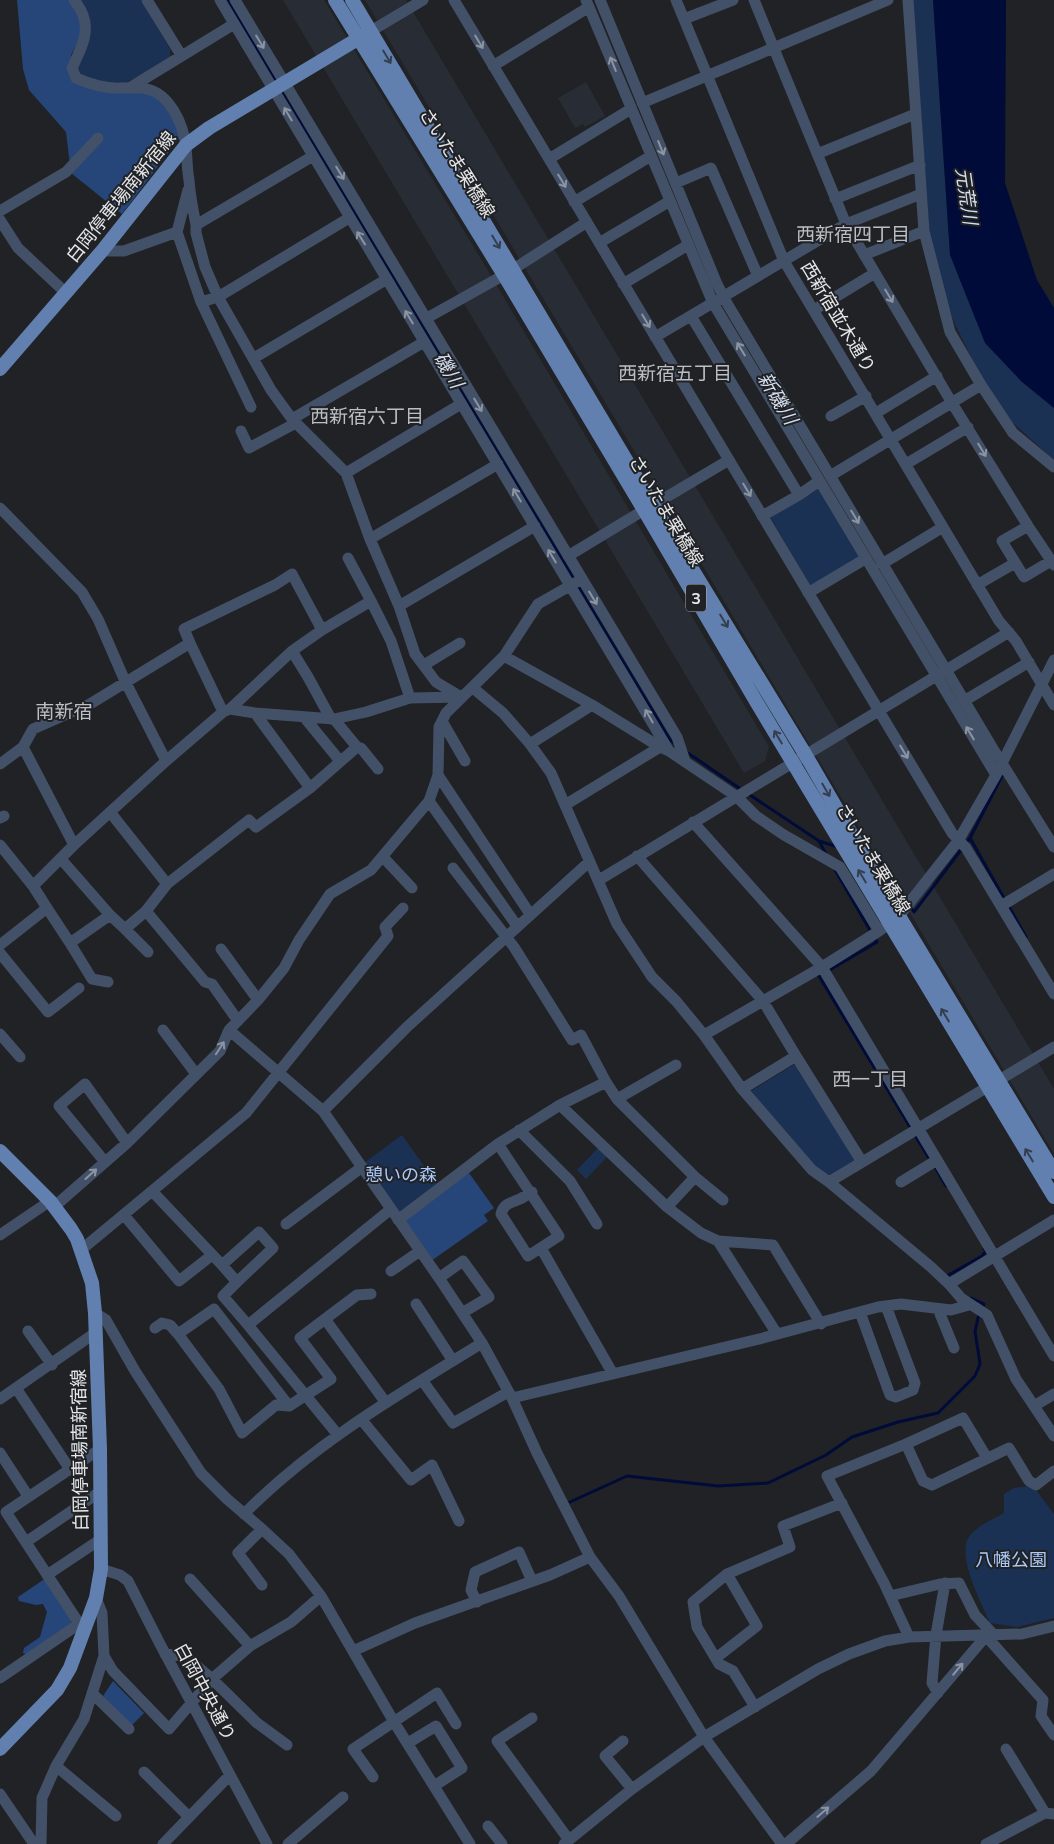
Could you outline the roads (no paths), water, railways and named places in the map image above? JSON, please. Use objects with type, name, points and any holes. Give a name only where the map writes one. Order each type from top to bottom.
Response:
[{"type":"main road","name":"さいたま栗橋線","points":[[335,0],[508,272]]},
{"type":"main road","name":"さいたま栗橋線","points":[[352,0],[508,272],[649,507],[805,754],[889,923]]},
{"type":"main road","name":"白岡停車場南新宿線","points":[[0,369],[102,251],[186,145],[209,128],[371,31]]},
{"type":"main road","name":"さいたま栗橋線","points":[[649,507],[793,762],[889,923],[993,1083],[1054,1172]]},
{"type":"main road","name":"さいたま栗橋線","points":[[993,1083],[1054,1197]]},
{"type":"main road","name":"白岡停車場南新宿線","points":[[0,1151],[52,1204],[72,1229],[92,1283],[95,1313],[101,1491],[101,1569],[96,1598],[82,1627],[70,1668],[57,1690],[0,1749]]},
{"type":"street","points":[[74,0],[82,9],[87,24],[82,46],[72,68],[76,78],[85,82],[120,88],[131,86],[234,24]]},
{"type":"street","points":[[147,0],[181,55]]},
{"type":"street","points":[[220,0],[234,24],[279,87],[427,318],[677,737],[685,761]]},
{"type":"street","points":[[235,0],[312,156],[535,526],[664,749]]},
{"type":"street","points":[[371,31],[423,0]]},
{"type":"street","points":[[454,0],[952,833],[966,848],[1054,994]]},
{"type":"street","points":[[600,0],[724,296],[825,478],[865,559],[941,673],[964,701],[1054,847]]},
{"type":"street","name":"西新宿並木通り","points":[[676,0],[784,261],[977,585],[999,621],[1009,632],[1029,662],[1054,704]]},
{"type":"street","points":[[684,19],[733,0]]},
{"type":"street","points":[[754,0],[772,49],[846,224],[952,403],[1053,563],[1024,577],[1002,541],[1028,526]]},
{"type":"street","points":[[642,103],[888,0]]},
{"type":"street","points":[[908,0],[924,231],[950,332],[980,385],[1013,433],[1054,467]]},
{"type":"street","points":[[493,66],[588,4],[713,303],[882,564],[996,775]]},
{"type":"street","points":[[131,86],[160,94],[172,108],[182,129],[186,145],[189,186],[196,233],[205,267],[218,296],[271,390],[294,421],[346,473],[370,539],[399,606],[415,654],[436,682],[462,697]]},
{"type":"street","points":[[549,159],[631,109]]},
{"type":"street","points":[[817,154],[915,114]]},
{"type":"street","points":[[0,211],[66,172],[98,138]]},
{"type":"street","points":[[196,225],[312,156]]},
{"type":"street","points":[[574,202],[651,156]]},
{"type":"street","points":[[835,199],[920,165]]},
{"type":"street","points":[[676,183],[711,168],[758,276]]},
{"type":"street","points":[[189,186],[178,232],[201,302],[251,408]]},
{"type":"street","points":[[656,337],[846,224],[921,194]]},
{"type":"street","points":[[599,243],[670,201]]},
{"type":"street","points":[[201,302],[218,296],[349,218]]},
{"type":"street","points":[[0,220],[18,248],[66,293]]},
{"type":"street","points":[[427,318],[508,272],[587,222]]},
{"type":"street","points":[[864,255],[924,231]]},
{"type":"street","points":[[102,251],[124,252],[178,232]]},
{"type":"street","points":[[623,284],[688,245]]},
{"type":"street","points":[[814,310],[875,273]]},
{"type":"street","points":[[254,358],[387,279]]},
{"type":"street","points":[[691,316],[800,495]]},
{"type":"street","points":[[241,431],[249,448],[424,342]]},
{"type":"street","points":[[876,414],[937,376]]},
{"type":"street","points":[[762,516],[800,495],[980,385]]},
{"type":"street","points":[[831,416],[866,396]]},
{"type":"street","points":[[346,473],[461,404]]},
{"type":"street","points":[[906,464],[968,427]]},
{"type":"street","points":[[568,556],[729,460]]},
{"type":"street","points":[[370,539],[498,464]]},
{"type":"street","points":[[0,508],[82,592],[98,619],[125,681],[166,761]]},
{"type":"street","points":[[399,606],[535,526]]},
{"type":"street","points":[[882,564],[943,527]]},
{"type":"street","points":[[348,558],[391,640],[410,698]]},
{"type":"street","points":[[808,593],[865,559]]},
{"type":"street","points":[[977,585],[1015,563]]},
{"type":"street","points":[[226,711],[184,629],[274,585],[292,574],[322,630]]},
{"type":"street","points":[[0,1235],[52,1204],[105,1162],[220,1051],[229,1030],[258,1000],[284,968],[299,940],[330,894],[371,870],[429,801],[438,775],[439,727],[446,713],[504,656],[538,604],[582,579]]},
{"type":"street","points":[[33,886],[74,845],[166,761],[226,711],[292,651],[322,630],[371,601]]},
{"type":"street","points":[[599,880],[1009,632]]},
{"type":"street","points":[[0,764],[23,747],[33,729],[90,704],[190,643]]},
{"type":"street","points":[[424,665],[460,643]]},
{"type":"street","points":[[292,651],[333,719],[378,769]]},
{"type":"street","points":[[504,656],[592,704],[685,761],[736,796],[756,816],[784,835],[840,867],[889,923]]},
{"type":"street","points":[[704,1036],[822,967],[889,923],[958,841],[996,775],[1054,660]]},
{"type":"street","points":[[964,701],[1029,662]]},
{"type":"street","points":[[473,688],[503,713],[530,744],[551,774],[617,924],[652,977],[676,1001],[742,1089],[812,1170],[951,1283],[961,1298],[969,1305],[987,1315],[1016,1379],[1054,1436]]},
{"type":"street","points":[[226,711],[333,719],[366,712],[410,698],[462,697]]},
{"type":"street","points":[[530,744],[592,704]]},
{"type":"street","points":[[255,713],[310,788]]},
{"type":"street","points":[[304,717],[340,761]]},
{"type":"street","points":[[442,721],[465,761]]},
{"type":"street","points":[[23,747],[74,845]]},
{"type":"street","points":[[126,929],[146,911],[167,884],[249,820],[256,827],[310,788],[357,747]]},
{"type":"street","points":[[565,805],[664,749]]},
{"type":"street","points":[[438,775],[530,914]]},
{"type":"street","points":[[429,801],[517,926]]},
{"type":"street","points":[[110,812],[167,884]]},
{"type":"street","points":[[693,822],[822,967],[1054,1356]]},
{"type":"street","points":[[0,845],[4,859],[33,886],[92,979],[108,982]]},
{"type":"street","points":[[637,856],[763,1001],[862,1162]]},
{"type":"street","points":[[383,857],[412,888]]},
{"type":"street","points":[[61,858],[110,915],[148,952]]},
{"type":"street","points":[[323,1111],[407,1027],[589,862]]},
{"type":"street","points":[[453,868],[505,938],[514,947],[572,1040],[581,1035],[617,1099],[695,1177],[723,1200]]},
{"type":"street","points":[[1001,906],[1054,874]]},
{"type":"street","points":[[0,945],[48,908]]},
{"type":"street","points":[[81,1250],[246,1113],[388,936],[385,927],[403,908]]},
{"type":"street","points":[[146,911],[205,982],[212,984],[238,1021]]},
{"type":"street","points":[[70,943],[110,915]]},
{"type":"street","points":[[220,949],[258,1000]]},
{"type":"street","points":[[0,953],[48,1012],[80,988]]},
{"type":"street","points":[[163,1030],[196,1074]]},
{"type":"street","points":[[229,1030],[323,1111],[439,1278],[482,1342],[590,1557],[619,1596],[704,1738],[782,1844]]},
{"type":"street","points":[[0,1034],[20,1057]]},
{"type":"street","points":[[829,1182],[1054,1047]]},
{"type":"street","points":[[742,1089],[796,1056]]},
{"type":"street","points":[[617,1099],[676,1065]]},
{"type":"street","points":[[398,1220],[519,1130],[560,1105],[606,1082]]},
{"type":"street","points":[[105,1162],[59,1106],[85,1084],[127,1142]]},
{"type":"street","points":[[560,1105],[666,1207],[701,1233],[718,1241],[773,1245],[821,1324]]},
{"type":"street","points":[[519,1130],[570,1181],[597,1224]]},
{"type":"street","points":[[498,1144],[532,1192],[559,1236],[528,1256],[500,1214],[502,1208],[511,1201],[519,1200],[532,1192]]},
{"type":"street","points":[[901,1182],[937,1160]]},
{"type":"street","points":[[286,1224],[362,1167]]},
{"type":"street","points":[[666,1207],[695,1177]]},
{"type":"street","points":[[152,1191],[236,1282]]},
{"type":"street","points":[[248,1325],[391,1209]]},
{"type":"street","points":[[124,1215],[179,1281],[212,1255]]},
{"type":"street","points":[[951,1283],[1054,1220]]},
{"type":"street","points":[[222,1265],[259,1232],[273,1248],[223,1296],[338,1435]]},
{"type":"street","points":[[718,1241],[777,1334]]},
{"type":"street","points":[[541,1248],[613,1374]]},
{"type":"street","points":[[391,1271],[420,1251]]},
{"type":"street","points":[[439,1278],[463,1261],[488,1297],[462,1313]]},
{"type":"street","points":[[155,1328],[162,1324],[170,1325],[178,1334],[219,1389],[242,1433],[276,1405],[289,1406],[331,1379],[300,1338],[357,1295],[372,1294]]},
{"type":"street","points":[[416,1304],[453,1360]]},
{"type":"street","points":[[422,1380],[453,1423],[510,1395],[613,1374],[821,1324],[886,1306],[901,1304],[952,1310],[969,1305]]},
{"type":"street","points":[[860,1312],[890,1395],[896,1397],[914,1390],[915,1383],[886,1306]]},
{"type":"street","points":[[940,1308],[940,1314],[954,1348]]},
{"type":"street","points":[[178,1334],[214,1309],[289,1406]]},
{"type":"street","points":[[95,1313],[106,1320],[140,1379],[201,1473],[289,1554],[321,1596],[394,1722],[470,1844]]},
{"type":"street","points":[[325,1319],[386,1404]]},
{"type":"street","points":[[28,1331],[52,1365]]},
{"type":"street","points":[[0,1399],[52,1365],[95,1333]]},
{"type":"street","points":[[244,1514],[281,1478],[338,1435],[482,1342]]},
{"type":"street","points":[[16,1388],[69,1468]]},
{"type":"street","points":[[1034,1406],[1054,1394]]},
{"type":"street","points":[[909,1637],[828,1476],[963,1418],[987,1458]]},
{"type":"street","points":[[361,1419],[411,1480],[432,1464],[458,1521]]},
{"type":"street","points":[[906,1444],[922,1481],[932,1485],[1008,1448],[1029,1481],[1036,1484],[1054,1472]]},
{"type":"street","points":[[0,1678],[82,1627],[6,1512],[100,1449]]},
{"type":"street","points":[[0,1453],[28,1496]]},
{"type":"street","points":[[26,1542],[101,1491]]},
{"type":"street","points":[[755,1707],[733,1671],[719,1664],[697,1627],[693,1602],[727,1574],[790,1547],[783,1526],[842,1503]]},
{"type":"street","points":[[262,1529],[238,1553],[262,1585]]},
{"type":"street","points":[[47,1575],[101,1539]]},
{"type":"street","points":[[477,1602],[471,1590],[475,1572],[519,1552],[532,1582]]},
{"type":"street","points":[[353,1651],[415,1623],[532,1582],[590,1557]]},
{"type":"street","name":"白岡中央通り","points":[[101,1569],[120,1575],[128,1581],[267,1844]]},
{"type":"street","points":[[716,1658],[757,1626],[727,1574]]},
{"type":"street","points":[[190,1579],[250,1646]]},
{"type":"street","points":[[890,1596],[945,1583],[959,1583],[974,1616],[1043,1700],[1041,1716],[1054,1735]]},
{"type":"street","points":[[938,1692],[932,1683],[936,1635],[945,1583]]},
{"type":"street","points":[[104,1656],[112,1671],[169,1729],[212,1679],[250,1646],[291,1622],[321,1596]]},
{"type":"street","points":[[41,1844],[42,1798],[56,1766],[84,1719],[104,1656],[102,1613],[96,1598]]},
{"type":"street","points":[[532,1718],[497,1741],[567,1842],[632,1789],[704,1738],[818,1670],[849,1654],[885,1641],[909,1637],[1022,1634],[1054,1626]]},
{"type":"street","points":[[786,1844],[871,1771],[938,1692],[990,1635]]},
{"type":"street","points":[[165,1654],[185,1656],[258,1723],[287,1746]]},
{"type":"street","points":[[92,1693],[129,1729]]},
{"type":"street","points":[[374,1777],[353,1749],[437,1693],[456,1724]]},
{"type":"street","points":[[408,1743],[436,1726],[462,1768],[434,1786]]},
{"type":"street","points":[[623,1742],[605,1756],[632,1789]]},
{"type":"street","points":[[986,1844],[1050,1813],[1006,1749]]},
{"type":"street","points":[[56,1766],[116,1816]]},
{"type":"street","points":[[144,1772],[188,1817]]},
{"type":"street","points":[[163,1844],[230,1775]]},
{"type":"street","points":[[0,1794],[34,1844]]},
{"type":"street","points":[[288,1844],[343,1797]]},
{"type":"street","points":[[488,1826],[502,1844]]},
{"type":"water","name":"元荒川","points":[[933,0],[1006,0],[1005,183],[1037,280],[1054,308],[1054,408],[1021,381],[985,343],[950,255]]},
{"type":"waterway","name":"磯川","points":[[228,0],[277,84]]},
{"type":"waterway","name":"磯川","points":[[280,89],[670,740],[676,744]]},
{"type":"waterway","points":[[685,751],[742,790]]},
{"type":"waterway","points":[[1003,774],[970,838],[1005,900]]},
{"type":"waterway","points":[[747,793],[819,841],[838,847]]},
{"type":"waterway","points":[[870,857],[879,860],[914,912],[970,838]]},
{"type":"waterway","points":[[819,841],[826,854]]},
{"type":"waterway","points":[[834,868],[871,932]]},
{"type":"waterway","points":[[1008,905],[1026,937]]},
{"type":"waterway","points":[[828,971],[877,942],[874,938]]},
{"type":"waterway","points":[[823,974],[819,976],[930,1160]]},
{"type":"waterway","points":[[934,1165],[946,1186]]},
{"type":"waterway","points":[[948,1277],[982,1256],[986,1251],[984,1249]]},
{"type":"waterway","points":[[971,1298],[984,1304],[982,1308]]},
{"type":"waterway","points":[[570,1502],[627,1476],[718,1486],[768,1483],[826,1455],[852,1437],[898,1422],[938,1413],[975,1376],[980,1364],[975,1331],[979,1314]]},
{"type":"district","name":"西新宿四丁目","points":[[853,234]]},
{"type":"district","name":"西新宿五丁目","points":[[675,373]]},
{"type":"district","name":"西新宿六丁目","points":[[367,416]]},
{"type":"district","name":"南新宿","points":[[64,711]]},
{"type":"district","name":"西一丁目","points":[[870,1079]]},
{"type":"water label","name":"新磯川","points":[[778,398]]},
{"type":"park label","name":"憩いの森","points":[[401,1175]]},
{"type":"park label","name":"八幡公園","points":[[1011,1560]]}]
